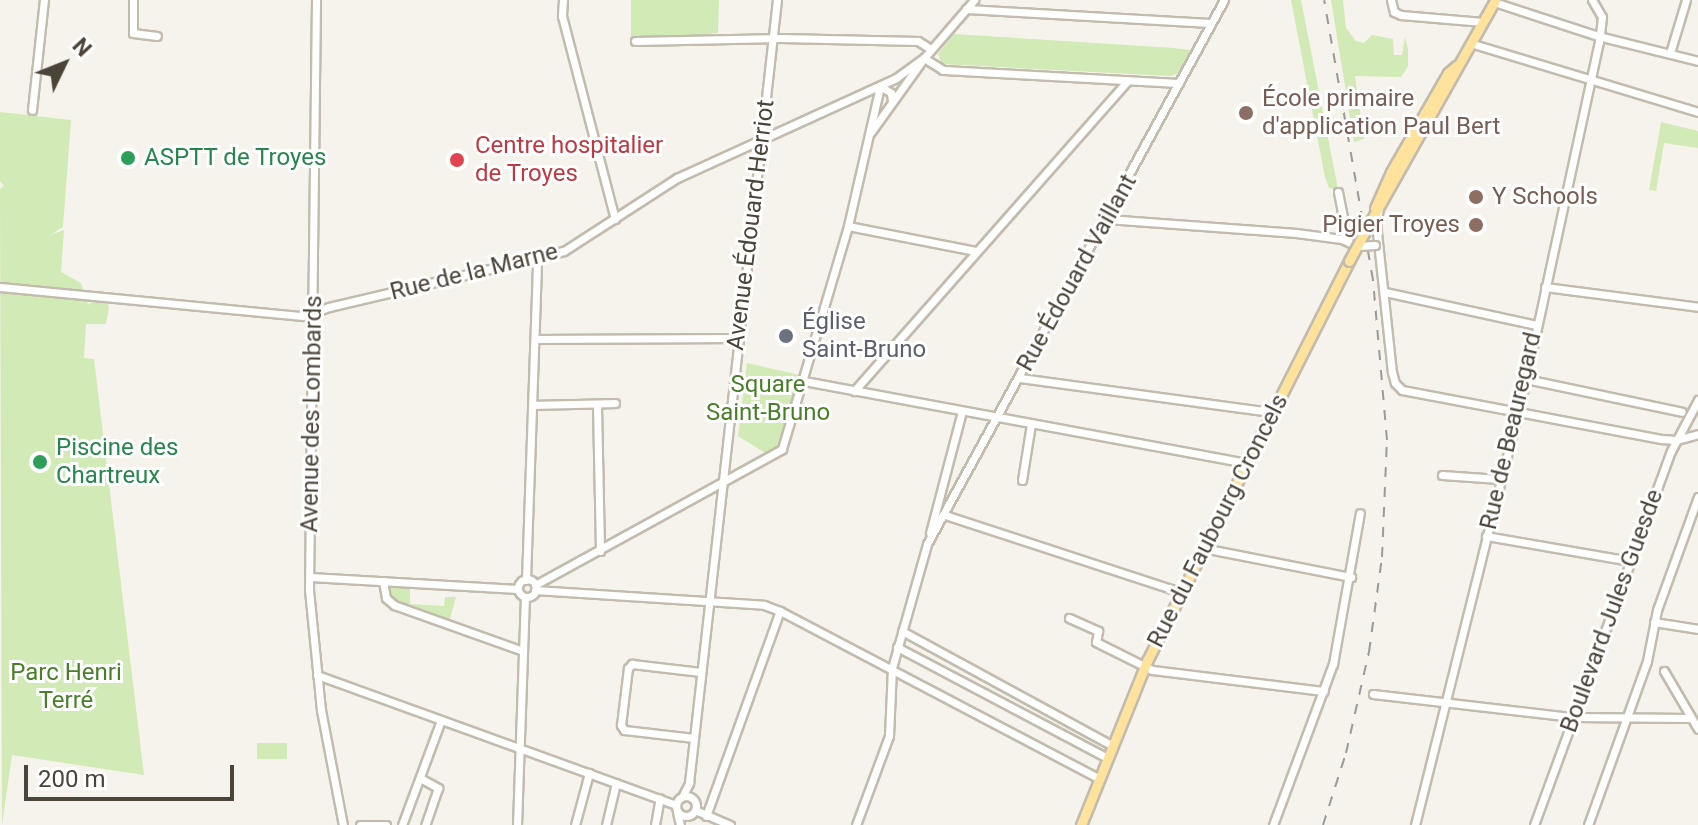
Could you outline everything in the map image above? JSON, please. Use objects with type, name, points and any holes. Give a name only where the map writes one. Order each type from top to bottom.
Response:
[{"type":"main road","name":"Rue du Faubourg Croncels","points":[[1081,825],[1144,667],[1349,261],[1352,241],[1369,224],[1391,172],[1494,1]]},
{"type":"street","points":[[32,110],[44,0]]},
{"type":"street","points":[[133,0],[133,33],[157,36]]},
{"type":"street","name":"Avenue des Lombards","points":[[316,0],[310,577],[317,675],[343,825]]},
{"type":"street","points":[[563,0],[562,16],[615,219]]},
{"type":"street","name":"Avenue Édouard Herriot","points":[[694,809],[689,783],[777,0]]},
{"type":"street","points":[[870,134],[924,58],[974,0]]},
{"type":"street","name":"Rue Édouard Vaillant","points":[[927,544],[999,418],[1224,0]]},
{"type":"street","points":[[1391,0],[1394,12],[1401,15],[1483,22]]},
{"type":"street","points":[[1592,0],[1602,17],[1598,36]]},
{"type":"street","points":[[1670,53],[1686,0]]},
{"type":"street","points":[[1494,1],[1598,36],[1698,61]]},
{"type":"street","points":[[966,9],[1211,23]]},
{"type":"street","name":"Rue de Beauregard","points":[[1415,825],[1526,379],[1598,36]]},
{"type":"street","points":[[635,41],[772,38],[918,41],[931,49]]},
{"type":"street","points":[[1470,43],[1698,112]]},
{"type":"street","points":[[924,58],[943,70],[1179,83]]},
{"type":"street","name":"Rue de la Marne","points":[[0,287],[297,316],[537,258],[564,251],[677,178],[880,86],[924,58]]},
{"type":"street","points":[[854,391],[1128,80]]},
{"type":"street","points":[[525,597],[535,588],[782,449],[848,226],[880,86],[891,93],[892,101]]},
{"type":"street","points":[[860,95],[892,101]]},
{"type":"street","points":[[1338,192],[1346,232],[1352,241]]},
{"type":"street","points":[[1377,210],[1376,242],[1385,292],[1392,372],[1395,383],[1402,390],[1676,440],[1698,434]]},
{"type":"street","points":[[1107,219],[1376,242]]},
{"type":"street","points":[[848,226],[976,251]]},
{"type":"street","points":[[518,589],[526,580],[537,258]]},
{"type":"street","points":[[1545,287],[1698,307]]},
{"type":"street","points":[[1385,292],[1536,325]]},
{"type":"street","points":[[112,297],[112,307]]},
{"type":"street","points":[[535,339],[738,338]]},
{"type":"street","points":[[1020,378],[1273,412]]},
{"type":"street","points":[[1526,379],[1682,412]]},
{"type":"street","points":[[804,381],[1246,463]]},
{"type":"street","name":"Boulevard Jules Guesde","points":[[1534,825],[1676,440],[1698,400]]},
{"type":"street","points":[[533,405],[597,406],[615,403]]},
{"type":"street","points":[[597,406],[600,551]]},
{"type":"street","name":"Rue Édouard Vaillant","points":[[856,825],[889,736],[892,668],[962,411]]},
{"type":"street","points":[[1022,480],[1031,424]]},
{"type":"street","points":[[1442,475],[1499,479]]},
{"type":"street","name":"Boulevard Jules Guesde","points":[[1588,825],[1649,656],[1654,622],[1698,497]]},
{"type":"street","points":[[1273,825],[1333,664],[1351,577],[1360,513]]},
{"type":"street","points":[[945,515],[1180,592]]},
{"type":"street","points":[[1486,536],[1630,561]]},
{"type":"street","points":[[1203,548],[1351,577]]},
{"type":"street","points":[[310,577],[518,589],[525,597],[517,825]]},
{"type":"street","points":[[526,580],[535,588],[764,605],[892,668],[1098,778]]},
{"type":"street","points":[[383,581],[386,598],[394,605],[523,651]]},
{"type":"street","points":[[710,820],[780,611]]},
{"type":"street","points":[[1069,618],[1098,631],[1096,642],[1144,667],[1324,691]]},
{"type":"street","points":[[1654,622],[1698,629]]},
{"type":"street","points":[[902,631],[1111,745]]},
{"type":"street","points":[[897,647],[1106,757]]},
{"type":"street","points":[[694,738],[624,730],[621,725],[628,668],[632,664],[701,672]]},
{"type":"street","points":[[1664,671],[1698,729]]},
{"type":"street","points":[[317,675],[660,798],[686,817],[694,809]]},
{"type":"street","points":[[1373,694],[1573,717],[1690,718]]},
{"type":"street","points":[[402,825],[441,720]]},
{"type":"street","points":[[575,825],[589,773]]},
{"type":"street","points":[[420,778],[438,788],[425,825]]},
{"type":"street","points":[[606,825],[616,783]]},
{"type":"street","name":"Avenue Édouard Herriot","points":[[676,808],[689,783]]},
{"type":"street","points":[[682,797],[710,820],[730,825]]},
{"type":"street","points":[[655,825],[660,798]]},
{"type":"street","points":[[676,808],[680,825]]},
{"type":"street","points":[[688,825],[694,809]]},
{"type":"street","points":[[360,825],[386,825]]},
{"type":"green space","points":[[631,0],[719,0],[718,33],[631,41]]},
{"type":"green space","points":[[1291,0],[1301,0],[1338,189],[1329,188],[1325,177]]},
{"type":"green space","points":[[1331,0],[1343,0],[1346,28],[1356,41],[1364,43],[1372,35],[1393,39],[1394,55],[1402,55],[1405,37],[1408,49],[1408,66],[1401,77],[1355,76],[1364,139],[1354,142]]},
{"type":"green space","points":[[954,34],[1191,50],[1179,73],[1170,76],[942,64],[938,54]]},
{"type":"green space","name":"Parc Henri Terré","points":[[0,112],[71,120],[63,227],[50,235],[64,230],[61,272],[81,283],[88,305],[93,301],[107,302],[109,307],[106,324],[86,324],[84,358],[94,359],[144,775],[12,755],[2,825],[0,189],[4,186],[0,181]]},
{"type":"green space","points":[[1661,122],[1698,131],[1698,148],[1664,143],[1656,191],[1649,190]]},
{"type":"green space","name":"Square Saint-Bruno","points":[[747,363],[800,375],[780,444],[767,454],[738,436]]},
{"type":"green space","points":[[388,587],[410,587],[410,604],[444,606],[445,597],[456,597],[449,622],[420,608],[418,612],[403,607],[388,597]]},
{"type":"green space","points":[[257,743],[287,743],[287,759],[257,759]]},
{"type":"railway","points":[[1323,825],[1346,753],[1369,652],[1382,557],[1387,440],[1373,280],[1324,0]]},
{"type":"place","name":"École primaire d'application Paul Bert","points":[[1246,113]]},
{"type":"place","name":"ASPTT de Troyes","points":[[128,158]]},
{"type":"place","name":"Centre hospitalier de Troyes","points":[[457,160]]},
{"type":"place","name":"Y Schools","points":[[1476,197]]},
{"type":"place","name":"Pigier Troyes","points":[[1476,225]]},
{"type":"place","name":"Église Saint-Bruno","points":[[786,336]]},
{"type":"place","name":"Piscine des Chartreux","points":[[40,462]]}]
